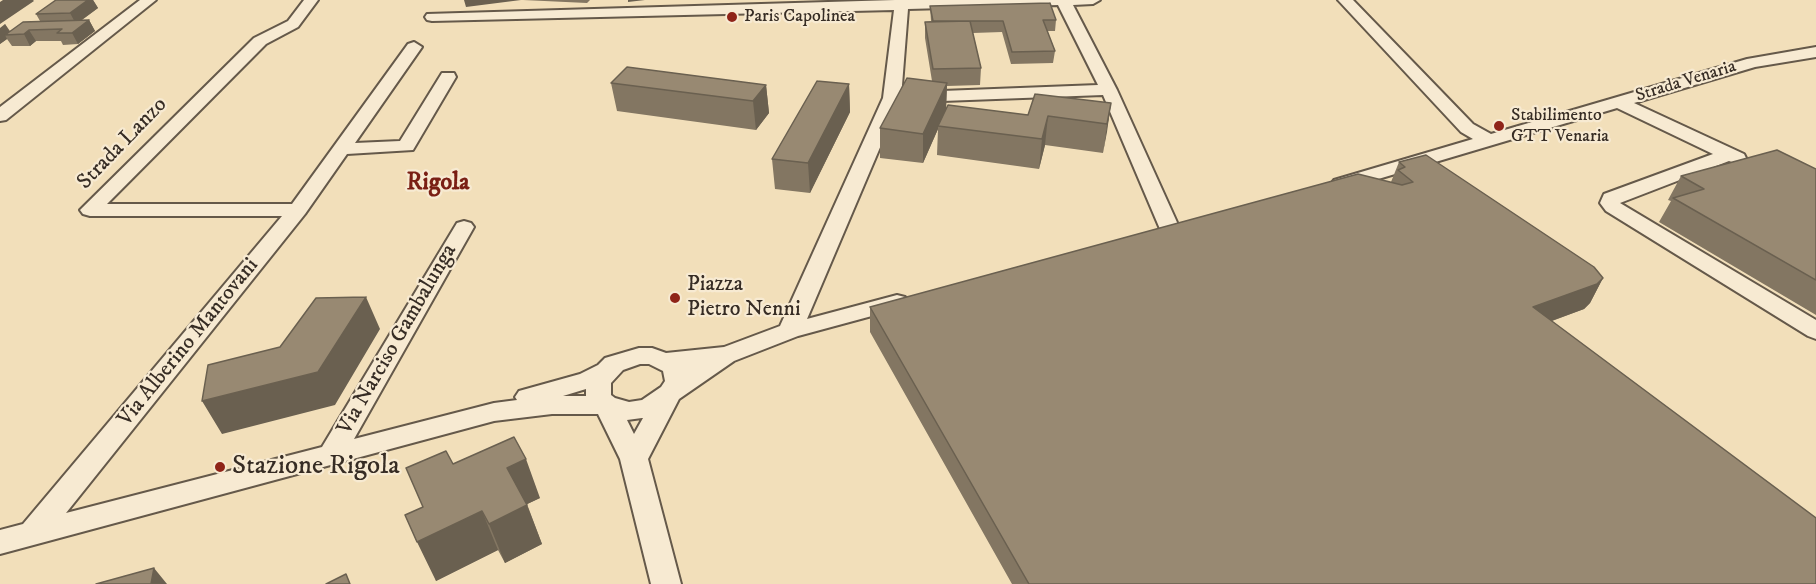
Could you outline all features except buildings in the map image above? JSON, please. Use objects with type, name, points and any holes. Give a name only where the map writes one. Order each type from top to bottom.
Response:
[{"type":"street","points":[[2,113],[149,0]]},
{"type":"street","name":"Strada Lanzo","points":[[298,210],[90,210],[260,41],[293,24],[311,0]]},
{"type":"street","points":[[444,0],[432,17],[601,6],[1093,0]]},
{"type":"street","points":[[1345,0],[1467,128],[1490,141]]},
{"type":"street","points":[[1063,1],[1109,90],[1170,229]]},
{"type":"street","points":[[790,332],[892,98],[902,2]]},
{"type":"street","points":[[90,29],[112,28]]},
{"type":"street","name":"Via Alberino Mantovani","points":[[33,533],[298,210],[414,47]]},
{"type":"street","name":"Strada Venaria","points":[[1324,188],[1753,62],[1816,52]]},
{"type":"street","points":[[341,149],[406,146],[448,77]]},
{"type":"street","points":[[892,98],[1109,90]]},
{"type":"street","points":[[1619,102],[1728,155],[1759,166]]},
{"type":"street","points":[[1728,155],[1611,198],[1610,203],[1613,207],[1816,331]]},
{"type":"street","points":[[1147,235],[1192,223]]},
{"type":"street","name":"Via Narciso Gambalunga","points":[[332,453],[464,227]]},
{"type":"street","points":[[0,542],[494,412],[552,405],[606,405],[622,410],[642,409],[655,405],[727,355],[790,332],[916,297]]},
{"type":"street","points":[[666,584],[634,459],[597,390],[598,381],[614,364],[639,356],[652,356],[666,361],[727,355]]},
{"type":"street","points":[[634,459],[677,381],[677,373],[666,361]]},
{"type":"street","points":[[494,412],[528,397],[588,380],[605,372]]},
{"type":"place","name":"Paris Capolinea","points":[[732,17]]},
{"type":"place","name":"Stabilimento GTT Venaria","points":[[1499,126]]},
{"type":"place","name":"Piazza Pietro Nenni","points":[[675,298]]},
{"type":"place","name":"Stazione Rigola","points":[[220,467]]},
{"type":"district","name":"Rigola","points":[[438,184]]}]
